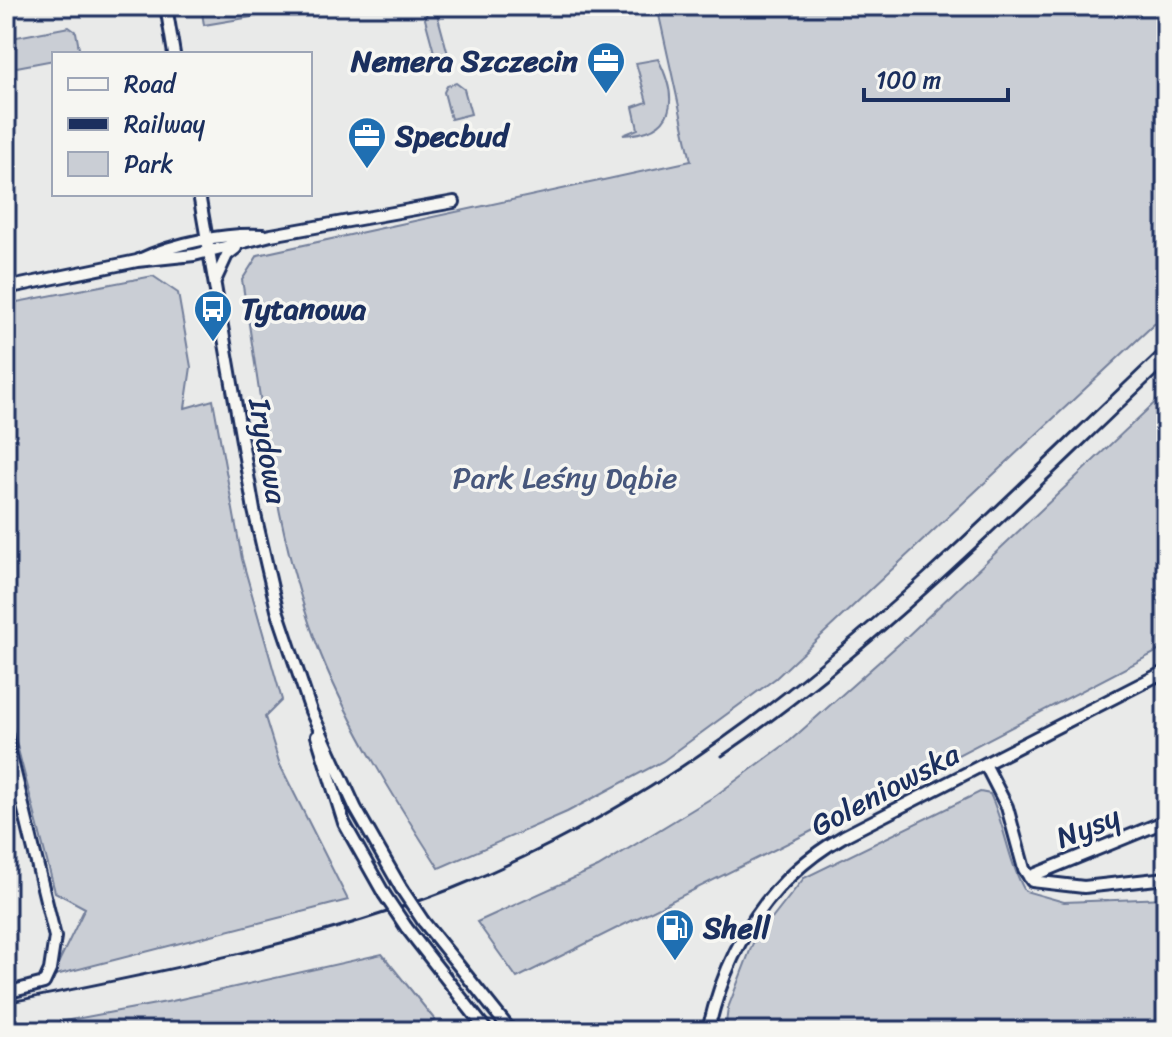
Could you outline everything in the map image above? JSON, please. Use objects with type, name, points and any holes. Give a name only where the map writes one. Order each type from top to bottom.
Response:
[{"type":"street","points":[[166,6],[174,52]]},
{"type":"street","name":"Irydowa","points":[[199,196],[269,579],[344,823],[406,927],[487,1031]]},
{"type":"street","points":[[214,283],[227,255],[271,235],[454,202]]},
{"type":"street","points":[[208,247],[246,234],[271,235]]},
{"type":"street","points":[[6,288],[137,261],[151,254],[242,246]]},
{"type":"street","name":"Goleniowska","points":[[708,1031],[734,949],[761,906],[788,877],[829,845],[1166,671]]},
{"type":"street","name":"Irydowa","points":[[311,711],[361,818],[401,888],[423,921],[511,1031]]},
{"type":"street","points":[[6,736],[53,925],[53,956],[44,983],[6,993]]},
{"type":"street","points":[[985,764],[1007,807],[1029,877],[1037,883],[1075,887],[1166,878]]},
{"type":"street","name":"Nysy","points":[[1029,877],[1166,821]]},
{"type":"green space","points":[[201,6],[316,6],[204,25]]},
{"type":"green space","name":"Park Leśny Dąbie","points":[[657,6],[1166,6],[1166,313],[776,678],[663,761],[567,812],[439,868],[360,737],[321,655],[305,610],[272,470],[242,280],[258,255],[691,161]]},
{"type":"green space","points":[[428,9],[436,10],[449,58],[441,60],[435,56],[425,19]]},
{"type":"green space","points":[[69,27],[76,32],[80,52],[52,52],[52,60],[6,69],[6,39]]},
{"type":"green space","points":[[658,59],[669,88],[668,112],[654,128],[623,135],[638,129],[633,107],[647,102],[636,63]]},
{"type":"green space","points":[[456,83],[464,89],[471,114],[451,119],[444,92],[447,86]]},
{"type":"green space","points":[[153,276],[178,293],[191,367],[185,408],[213,400],[242,559],[282,700],[265,717],[280,765],[348,900],[52,976],[85,908],[55,892],[6,703],[6,304]]},
{"type":"green space","points":[[1166,392],[1166,647],[802,836],[517,978],[477,922],[598,867],[715,796],[791,740],[899,644]]},
{"type":"green space","points":[[980,792],[990,794],[1014,868],[1025,891],[1064,902],[1166,898],[1166,1031],[725,1031],[728,1008],[753,943],[804,878]]},
{"type":"green space","points":[[382,954],[435,1020],[414,1031],[25,1031],[27,1028],[172,1001]]},
{"type":"railway","points":[[6,1003],[175,968],[342,926],[451,889],[556,841],[654,785],[746,721],[834,652],[918,579],[1166,344]]},
{"type":"railway","points":[[722,756],[840,667],[952,570],[1166,366]]},
{"type":"place","name":"Nemera Szczecin","points":[[606,95]]},
{"type":"place","name":"Specbud","points":[[367,170]]},
{"type":"place","name":"Tytanowa","points":[[213,343]]},
{"type":"place","name":"Shell","points":[[675,962]]}]
